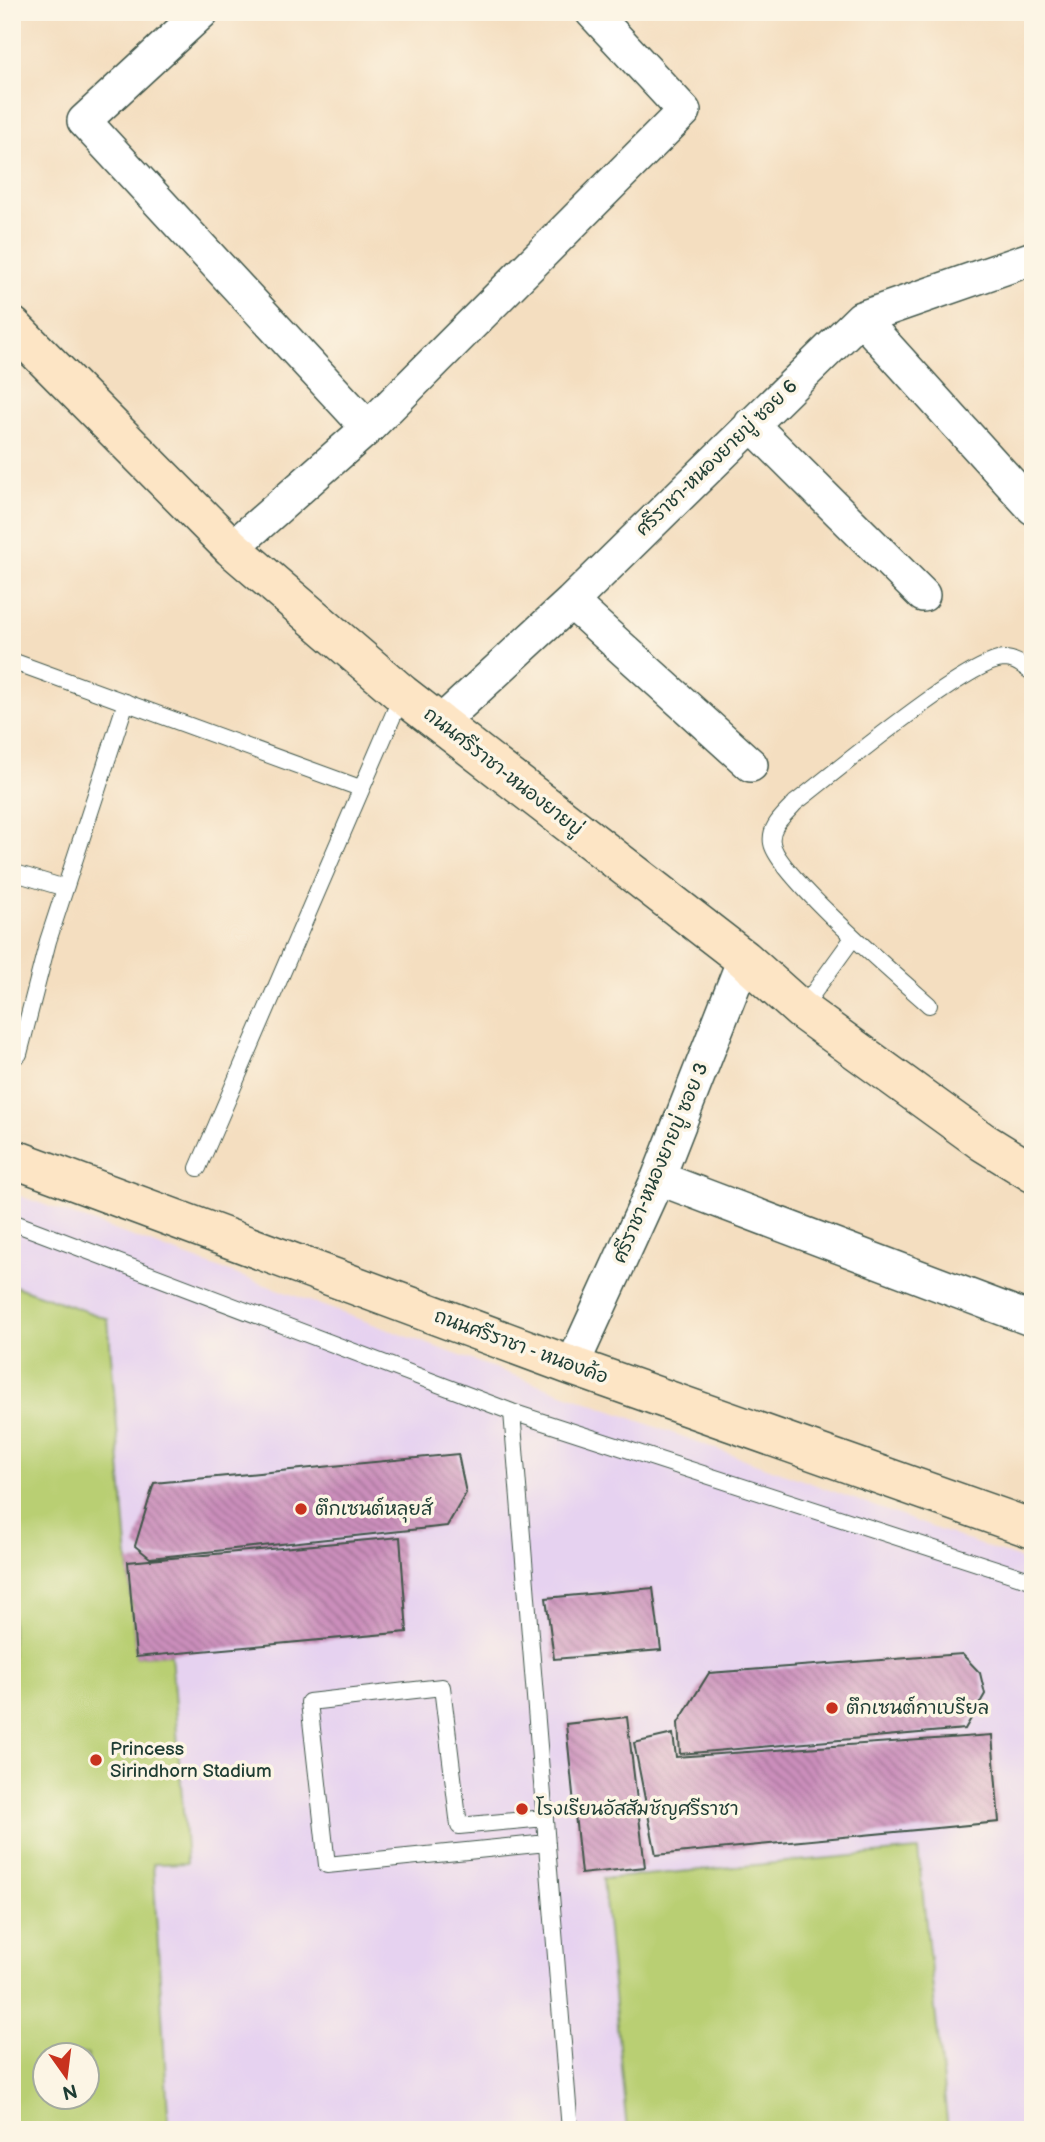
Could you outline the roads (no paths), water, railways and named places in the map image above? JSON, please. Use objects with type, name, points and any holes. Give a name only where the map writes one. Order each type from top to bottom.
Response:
[{"type":"main road","name":"ถนนศรีราชา-หนองยายบู่","points":[[12,326],[232,548],[402,694],[744,959],[800,1010],[983,1142],[1033,1173]]},
{"type":"main road","name":"ถนนศรีราชา - หนองค้อ","points":[[12,1158],[572,1366],[1033,1529]]},
{"type":"street","points":[[202,12],[84,121],[369,428]]},
{"type":"street","points":[[232,548],[369,428],[684,111],[592,12]]},
{"type":"street","name":"ศรีราชา-หนองยายบู่ ซอย 6","points":[[440,723],[571,602],[861,318],[1033,258]]},
{"type":"street","points":[[861,318],[1033,508]]},
{"type":"street","points":[[751,424],[923,595]]},
{"type":"street","points":[[571,602],[751,765]]},
{"type":"street","name":"ศรีราชา-หนองยายบู่ ซอย 3","points":[[572,1366],[658,1178],[744,959]]},
{"type":"street","points":[[658,1178],[1033,1320]]},
{"type":"lane","points":[[12,661],[360,788]]},
{"type":"lane","points":[[929,1005],[853,938],[775,852],[771,842],[775,826],[796,803],[948,687],[987,662],[1016,661],[1033,673]]},
{"type":"lane","points":[[198,1168],[402,694]]},
{"type":"lane","points":[[19,1054],[65,888],[126,702]]},
{"type":"lane","points":[[12,872],[65,888]]},
{"type":"lane","points":[[800,1010],[853,938]]},
{"type":"lane","points":[[12,1222],[512,1412],[1033,1581]]},
{"type":"lane","points":[[512,1412],[570,2130]]},
{"type":"lane","points":[[545,1818],[459,1826],[442,1687],[309,1702],[327,1865],[547,1843]]},
{"type":"place","name":"ตึกเซนต์หลุยส์","points":[[301,1509]]},
{"type":"place","name":"ตึกเซนต์กาเบรียล","points":[[832,1708]]},
{"type":"place","name":"Princess Sirindhorn Stadium","points":[[96,1760]]},
{"type":"place","name":"โรงเรียนอัสสัมชัญศรีราชา","points":[[522,1809]]}]
